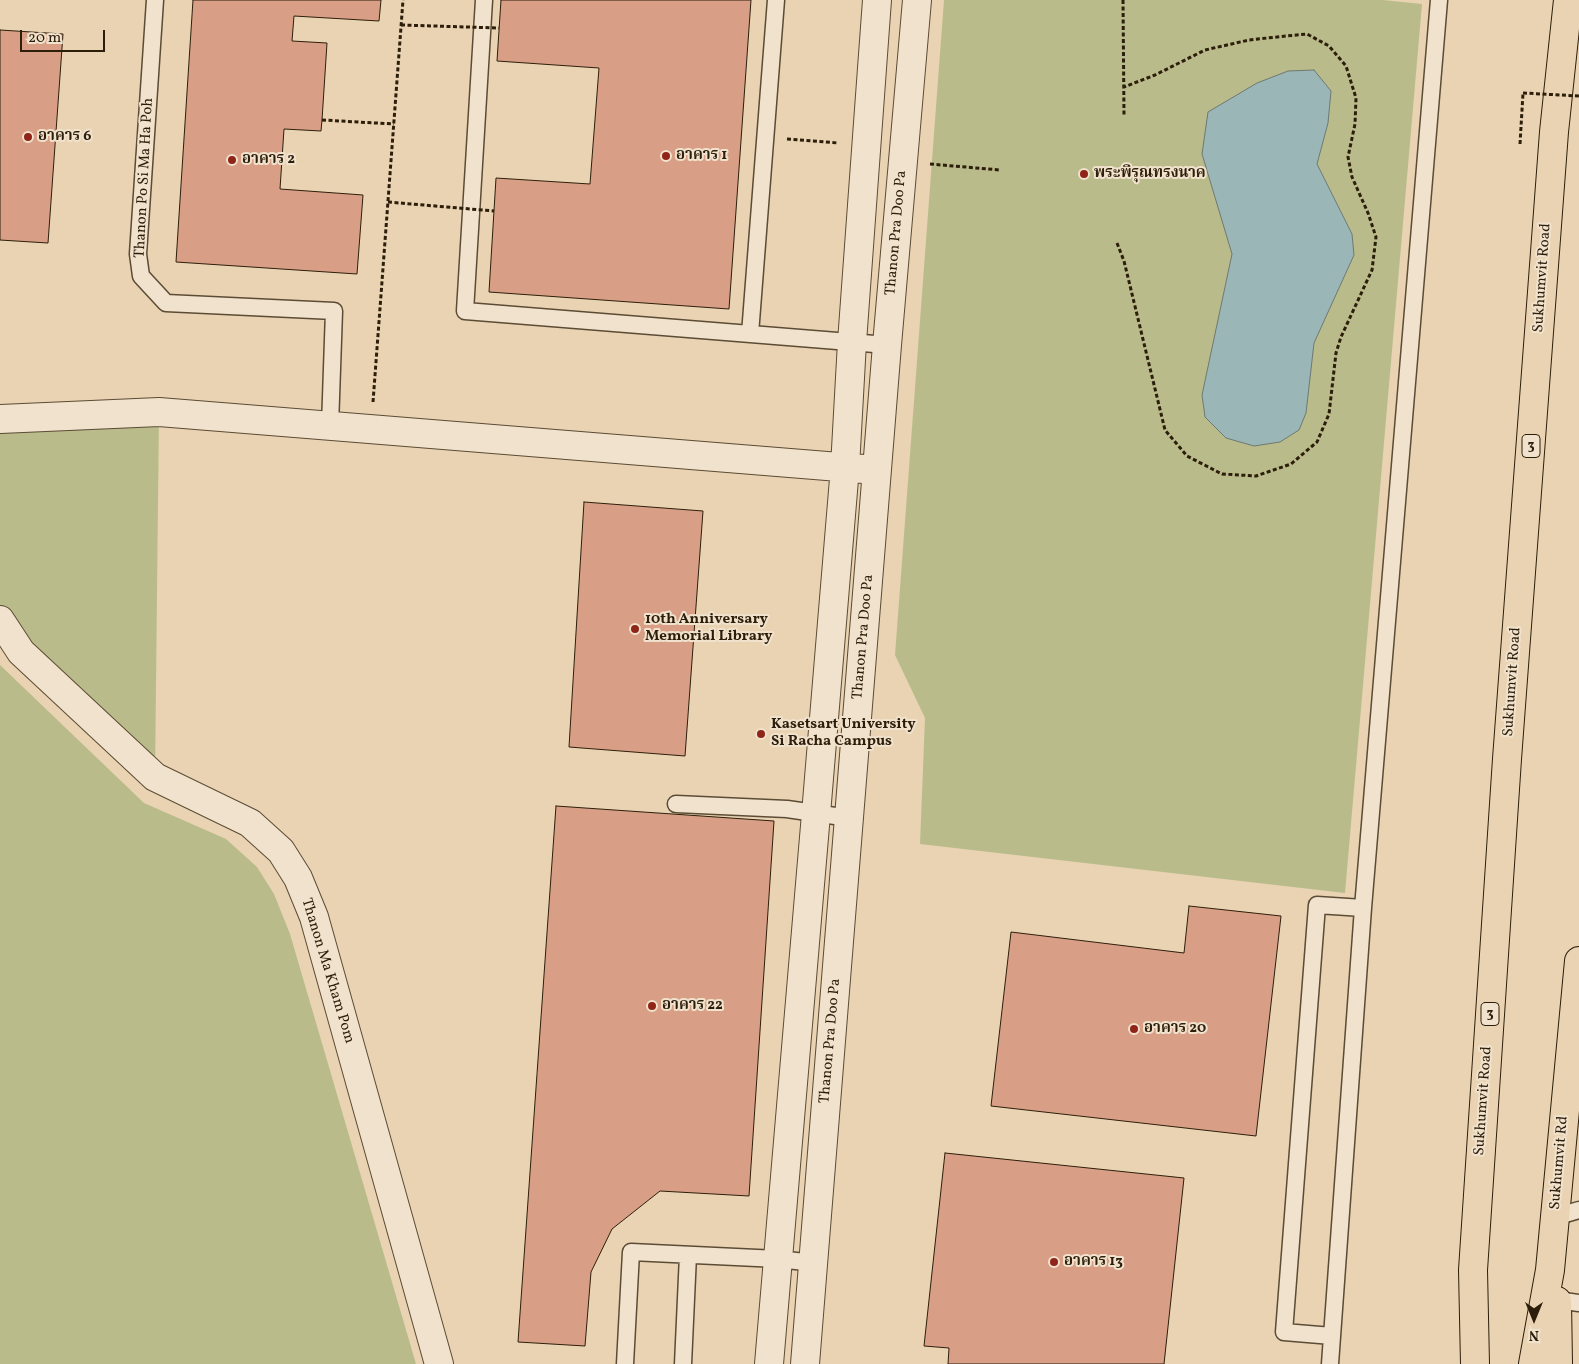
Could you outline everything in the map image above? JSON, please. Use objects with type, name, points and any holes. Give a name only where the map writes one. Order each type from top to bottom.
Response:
[{"type":"highway","name":"Sukhumvit Road","points":[[1475,1364],[1473,1270],[1506,769],[1548,212],[1568,0]]},
{"type":"highway","name":"Sukhumvit Rd","points":[[1533,1364],[1550,1270],[1567,1214],[1579,961]]},
{"type":"highway","name":"3","points":[[1456,1364],[1473,1270]]},
{"type":"highway","points":[[1550,1270],[1568,1302],[1558,1364]]},
{"type":"street","points":[[769,1364],[845,467],[852,342],[877,0]]},
{"type":"street","name":"Thanon Pra Doo Pa","points":[[806,1364],[887,345],[917,0]]},
{"type":"street","points":[[0,418],[159,412],[877,470]]},
{"type":"street","name":"Thanon Ma Kham Pom","points":[[0,620],[21,652],[155,777],[250,823],[281,851],[298,878],[314,917],[439,1364]]},
{"type":"lane","name":"Thanon Po Si Ma Ha Poh","points":[[155,0],[138,254],[141,276],[166,303],[334,311],[330,426]]},
{"type":"lane","points":[[484,0],[465,312],[887,345]]},
{"type":"lane","points":[[750,334],[776,0]]},
{"type":"lane","points":[[1330,1364],[1363,908],[1439,0]]},
{"type":"lane","points":[[676,804],[787,809],[849,818]]},
{"type":"lane","points":[[1332,1336],[1284,1332],[1317,905],[1363,908]]},
{"type":"lane","points":[[625,1364],[631,1252],[778,1259],[814,1263]]},
{"type":"lane","points":[[683,1364],[688,1255]]},
{"type":"path","points":[[373,403],[403,0]]},
{"type":"path","points":[[1123,0],[1124,115]]},
{"type":"path","points":[[401,25],[499,28]]},
{"type":"path","points":[[1117,243],[1124,261],[1165,430],[1187,456],[1222,474],[1256,476],[1291,464],[1316,442],[1328,414],[1336,353],[1341,337],[1372,270],[1376,237],[1368,212],[1352,177],[1348,157],[1355,124],[1356,98],[1346,66],[1328,46],[1307,34],[1249,40],[1205,50],[1155,76],[1124,87]]},
{"type":"path","points":[[1520,144],[1523,93],[1579,96]]},
{"type":"path","points":[[322,120],[394,124]]},
{"type":"path","points":[[388,202],[494,211]]},
{"type":"green space","points":[[944,0],[1383,0],[1422,4],[1345,893],[920,844],[925,718],[895,655]]},
{"type":"green space","points":[[159,412],[155,777],[0,620],[0,419]]},
{"type":"green space","points":[[0,665],[144,803],[226,839],[257,867],[274,894],[290,934],[416,1364],[0,1364]]},
{"type":"water","points":[[1314,70],[1331,91],[1328,123],[1317,164],[1352,234],[1354,255],[1314,343],[1306,413],[1299,430],[1280,442],[1254,446],[1226,438],[1205,417],[1202,395],[1232,254],[1202,154],[1208,112],[1257,83],[1288,71]]},
{"type":"building","name":"อาคาร 2","points":[[193,0],[381,0],[379,21],[294,16],[292,41],[327,43],[322,120],[321,131],[284,129],[280,189],[363,195],[357,274],[176,262]]},
{"type":"building","name":"อาคาร 1","points":[[501,0],[751,0],[729,309],[489,292],[496,178],[590,184],[599,68],[497,61]]},
{"type":"building","name":"อาคาร 6","points":[[0,30],[63,34],[48,243],[0,240]]},
{"type":"building","name":"10th Anniversary Memorial Library","points":[[584,502],[703,511],[685,756],[569,747]]},
{"type":"building","name":"อาคาร 22","points":[[556,806],[774,821],[749,1196],[660,1191],[612,1229],[591,1272],[585,1346],[518,1342]]},
{"type":"building","name":"อาคาร 20","points":[[1189,906],[1281,916],[1256,1136],[991,1106],[1011,932],[1184,953]]},
{"type":"building","name":"อาคาร 13","points":[[945,1153],[1184,1178],[1164,1364],[948,1364],[949,1348],[924,1346]]},
{"type":"place","name":"อาคาร 6","points":[[28,137]]},
{"type":"place","name":"อาคาร 1","points":[[666,156]]},
{"type":"place","name":"อาคาร 2","points":[[232,160]]},
{"type":"place","name":"พระพิรุณทรงนาค","points":[[1084,174]]},
{"type":"place","name":"10th Anniversary Memorial Library","points":[[635,629]]},
{"type":"place","name":"Kasetsart University Si Racha Campus","points":[[761,734]]},
{"type":"place","name":"อาคาร 22","points":[[652,1006]]},
{"type":"place","name":"อาคาร 20","points":[[1134,1029]]},
{"type":"place","name":"อาคาร 13","points":[[1054,1262]]}]
